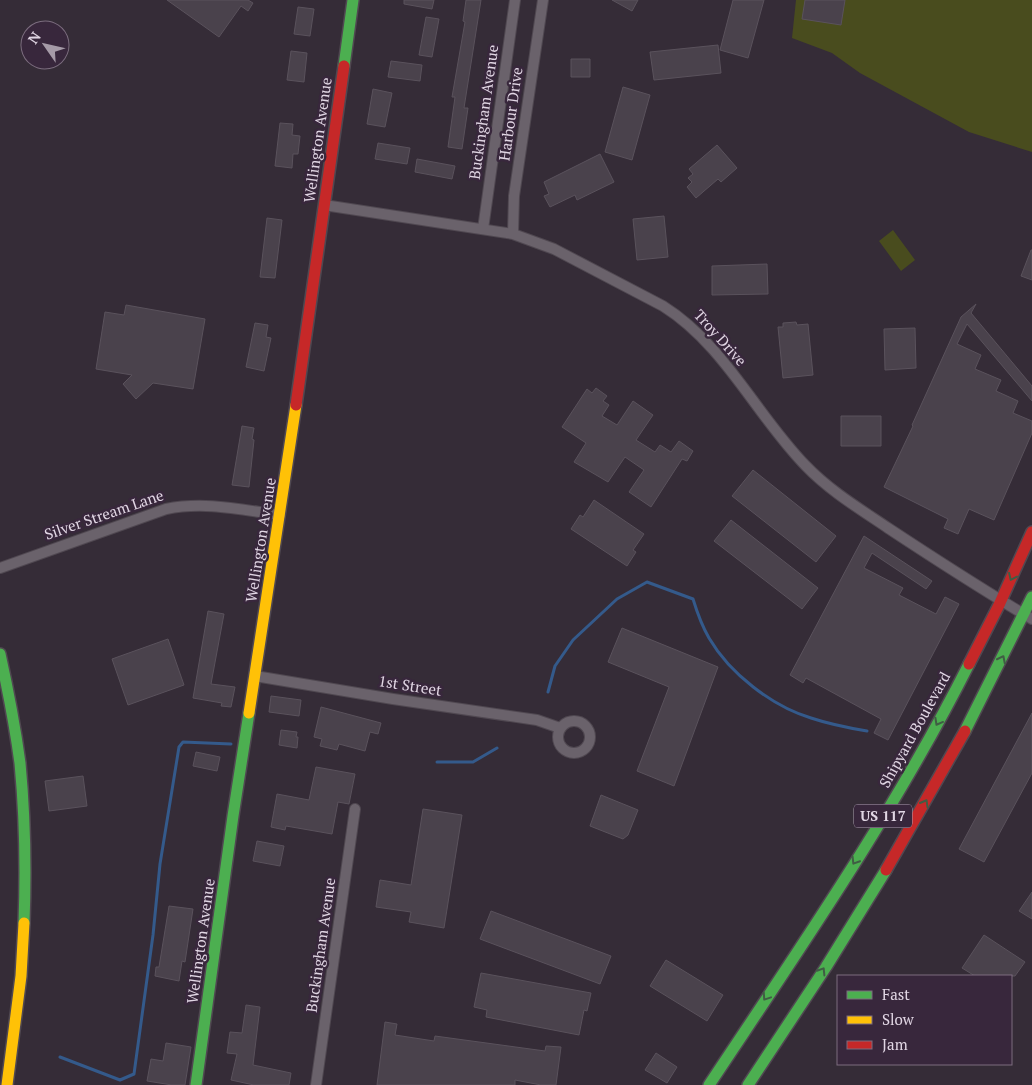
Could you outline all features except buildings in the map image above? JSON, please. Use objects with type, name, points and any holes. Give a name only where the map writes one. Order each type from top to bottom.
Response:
[{"type":"street","name":"Wellington Avenue","points":[[196,1085],[234,807],[280,515],[353,0]]},
{"type":"street","name":"Buckingham Avenue","points":[[483,229],[515,0]]},
{"type":"street","name":"Harbour Drive","points":[[513,234],[514,196],[542,0]]},
{"type":"street","name":"Troy Drive","points":[[324,205],[513,234],[554,249],[634,289],[680,316],[708,344],[777,433],[807,468],[842,497],[864,512],[946,567],[1028,617]]},
{"type":"street","name":"Silver Stream Lane","points":[[0,568],[161,510],[211,505],[280,515]]},
{"type":"street","name":"Shipyard Boulevard","points":[[709,1085],[890,805],[948,704],[1001,601],[1032,532]]},
{"type":"street","name":"US 117","points":[[748,1085],[793,1018],[897,851],[946,768],[1028,617],[1032,597]]},
{"type":"street","points":[[0,654],[13,716],[22,782],[27,881],[21,981],[7,1085]]},
{"type":"street","name":"1st Street","points":[[255,676],[386,698],[537,720],[560,728]]},
{"type":"street","name":"Buckingham Avenue","points":[[316,1085],[355,809]]},
{"type":"green space","points":[[796,0],[1032,0],[1032,152],[969,132],[860,73],[832,53],[792,38]]},
{"type":"green space","points":[[893,230],[915,260],[901,271],[879,241]]},
{"type":"waterway","points":[[548,692],[555,666],[573,640],[617,599],[647,582],[693,599],[704,629],[718,651],[740,676],[767,697],[796,713],[839,726],[867,731]]},
{"type":"waterway","points":[[60,1057],[120,1080],[134,1074],[153,935],[160,864],[179,747],[183,742],[231,744]]},
{"type":"waterway","points":[[437,762],[473,762],[497,748]]},
{"type":"traffic: fast","points":[[344,66],[353,0]]},
{"type":"traffic: fast","points":[[965,731],[1032,597]]},
{"type":"traffic: fast","points":[[0,654],[20,763],[25,843],[24,923]]},
{"type":"traffic: fast","points":[[709,1085],[812,930],[878,826],[910,773],[969,664]]},
{"type":"traffic: fast","points":[[196,1085],[249,713]]},
{"type":"traffic: fast","points":[[748,1085],[826,967],[886,870]]},
{"type":"traffic: slow","points":[[249,713],[296,405]]},
{"type":"traffic: slow","points":[[7,1085],[21,976],[24,923]]},
{"type":"traffic: jam","points":[[296,405],[344,66]]},
{"type":"traffic: jam","points":[[969,664],[999,605],[1032,532]]},
{"type":"traffic: jam","points":[[886,870],[965,731]]}]
